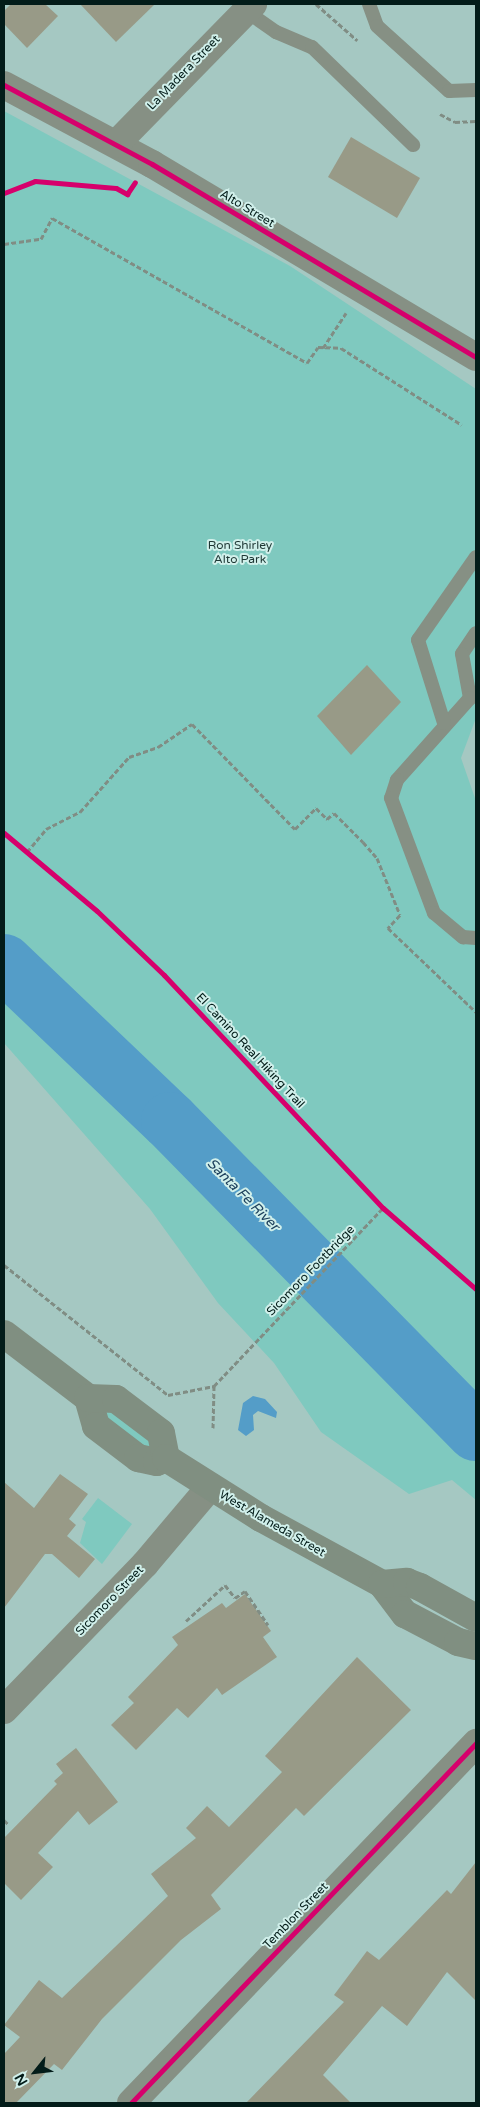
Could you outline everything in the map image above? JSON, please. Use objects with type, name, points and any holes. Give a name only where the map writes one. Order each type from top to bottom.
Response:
[{"type":"street","name":"La Madera Street","points":[[116,144],[250,7]]},
{"type":"street","name":"Alto Street","points":[[4,85],[116,144],[476,357]]},
{"type":"street","name":"West Alameda Street","points":[[4,1334],[88,1398],[96,1426],[138,1458],[157,1462],[166,1458],[210,1487],[382,1584],[405,1614],[458,1642],[476,1646]]},
{"type":"street","name":"Sicomoro Street","points":[[4,1710],[145,1564],[210,1487]]},
{"type":"street","points":[[382,1584],[407,1582],[420,1587],[476,1618]]},
{"type":"street","name":"Temblon Street","points":[[131,2103],[476,1743]]},
{"type":"lane","points":[[369,4],[377,26],[449,91],[476,90]]},
{"type":"lane","points":[[250,7],[276,32],[312,47],[413,145]]},
{"type":"lane","points":[[444,723],[418,640],[476,557]]},
{"type":"lane","points":[[476,632],[462,654],[470,698],[444,723],[437,739],[397,780],[391,798],[434,913],[444,926],[463,937],[476,938]]},
{"type":"path","points":[[4,244],[41,239],[52,218],[307,363],[318,348],[341,348],[462,425]]},
{"type":"path","points":[[323,348],[349,308]]},
{"type":"path","points":[[27,852],[46,829],[80,812],[129,757],[158,747],[192,724],[295,829],[316,808],[327,819],[334,813],[357,836],[378,858],[400,915],[388,928],[476,1012]]},
{"type":"path","points":[[19,846],[34,858]]},
{"type":"path","points":[[376,1201],[390,1214]]},
{"type":"path","points":[[4,1265],[168,1395],[214,1386],[214,1428]]},
{"type":"path","points":[[186,1621],[225,1585],[235,1598],[245,1590],[268,1625]]},
{"type":"path","points":[[4,1820],[8,1824]]},
{"type":"green space","name":"Ron Shirley Alto Park","points":[[4,111],[290,266],[476,389],[476,718],[461,758],[476,801],[476,1500],[452,1480],[409,1494],[321,1432],[274,1363],[218,1303],[150,1209],[4,1043]]},
{"type":"green space","points":[[106,1408],[156,1442],[148,1453],[104,1421]]},
{"type":"green space","points":[[98,1498],[132,1524],[102,1564],[80,1543],[86,1522],[82,1519]]},
{"type":"shaded area","points":[[253,1396],[265,1399],[277,1412],[276,1418],[258,1411],[253,1415],[254,1430],[246,1436],[238,1430],[243,1403]]},
{"type":"building","points":[[11,4],[45,4],[58,16],[27,48],[4,24],[4,11]]},
{"type":"building","points":[[80,4],[155,4],[116,42]]},
{"type":"building","points":[[351,137],[420,178],[397,218],[328,177]]},
{"type":"building","points":[[367,665],[401,702],[351,755],[317,716]]},
{"type":"building","points":[[60,1474],[88,1494],[69,1519],[76,1525],[67,1536],[95,1559],[79,1578],[52,1554],[45,1554],[4,1608],[4,1482],[34,1508]]},
{"type":"building","points":[[245,1594],[271,1631],[263,1637],[277,1657],[222,1695],[217,1688],[188,1718],[177,1708],[136,1750],[111,1725],[134,1703],[128,1697],[178,1645],[172,1637],[222,1603],[226,1608]]},
{"type":"building","points":[[357,1657],[411,1710],[304,1816],[296,1808],[211,1895],[221,1909],[181,1940],[102,2019],[62,2070],[54,2064],[16,2103],[4,2103],[4,2054],[20,2037],[4,2025],[39,1980],[62,1998],[168,1896],[151,1874],[196,1838],[186,1828],[207,1806],[229,1827],[282,1772],[265,1756]]},
{"type":"building","points":[[76,1748],[118,1802],[89,1825],[78,1811],[38,1853],[53,1867],[21,1900],[4,1883],[4,1838],[57,1784],[54,1781],[63,1773],[56,1764]]},
{"type":"building","points":[[476,1862],[476,2001],[447,1972],[407,2026],[382,2006],[323,2075],[351,2103],[246,2103],[344,2002],[334,1995],[367,1951],[379,1960],[447,1890],[451,1894]]},
{"type":"waterway","name":"Santa Fe River","points":[[4,963],[170,1121],[476,1432]]},
{"type":"cycle path","points":[[4,85],[152,164],[476,357]]},
{"type":"cycle path","points":[[4,193],[35,181],[116,188],[127,194],[135,182]]},
{"type":"cycle path","name":"El Camino Real Hiking Trail","points":[[4,833],[97,911],[164,975],[383,1208],[476,1289]]},
{"type":"cycle path","points":[[131,2103],[476,1743]]}]
